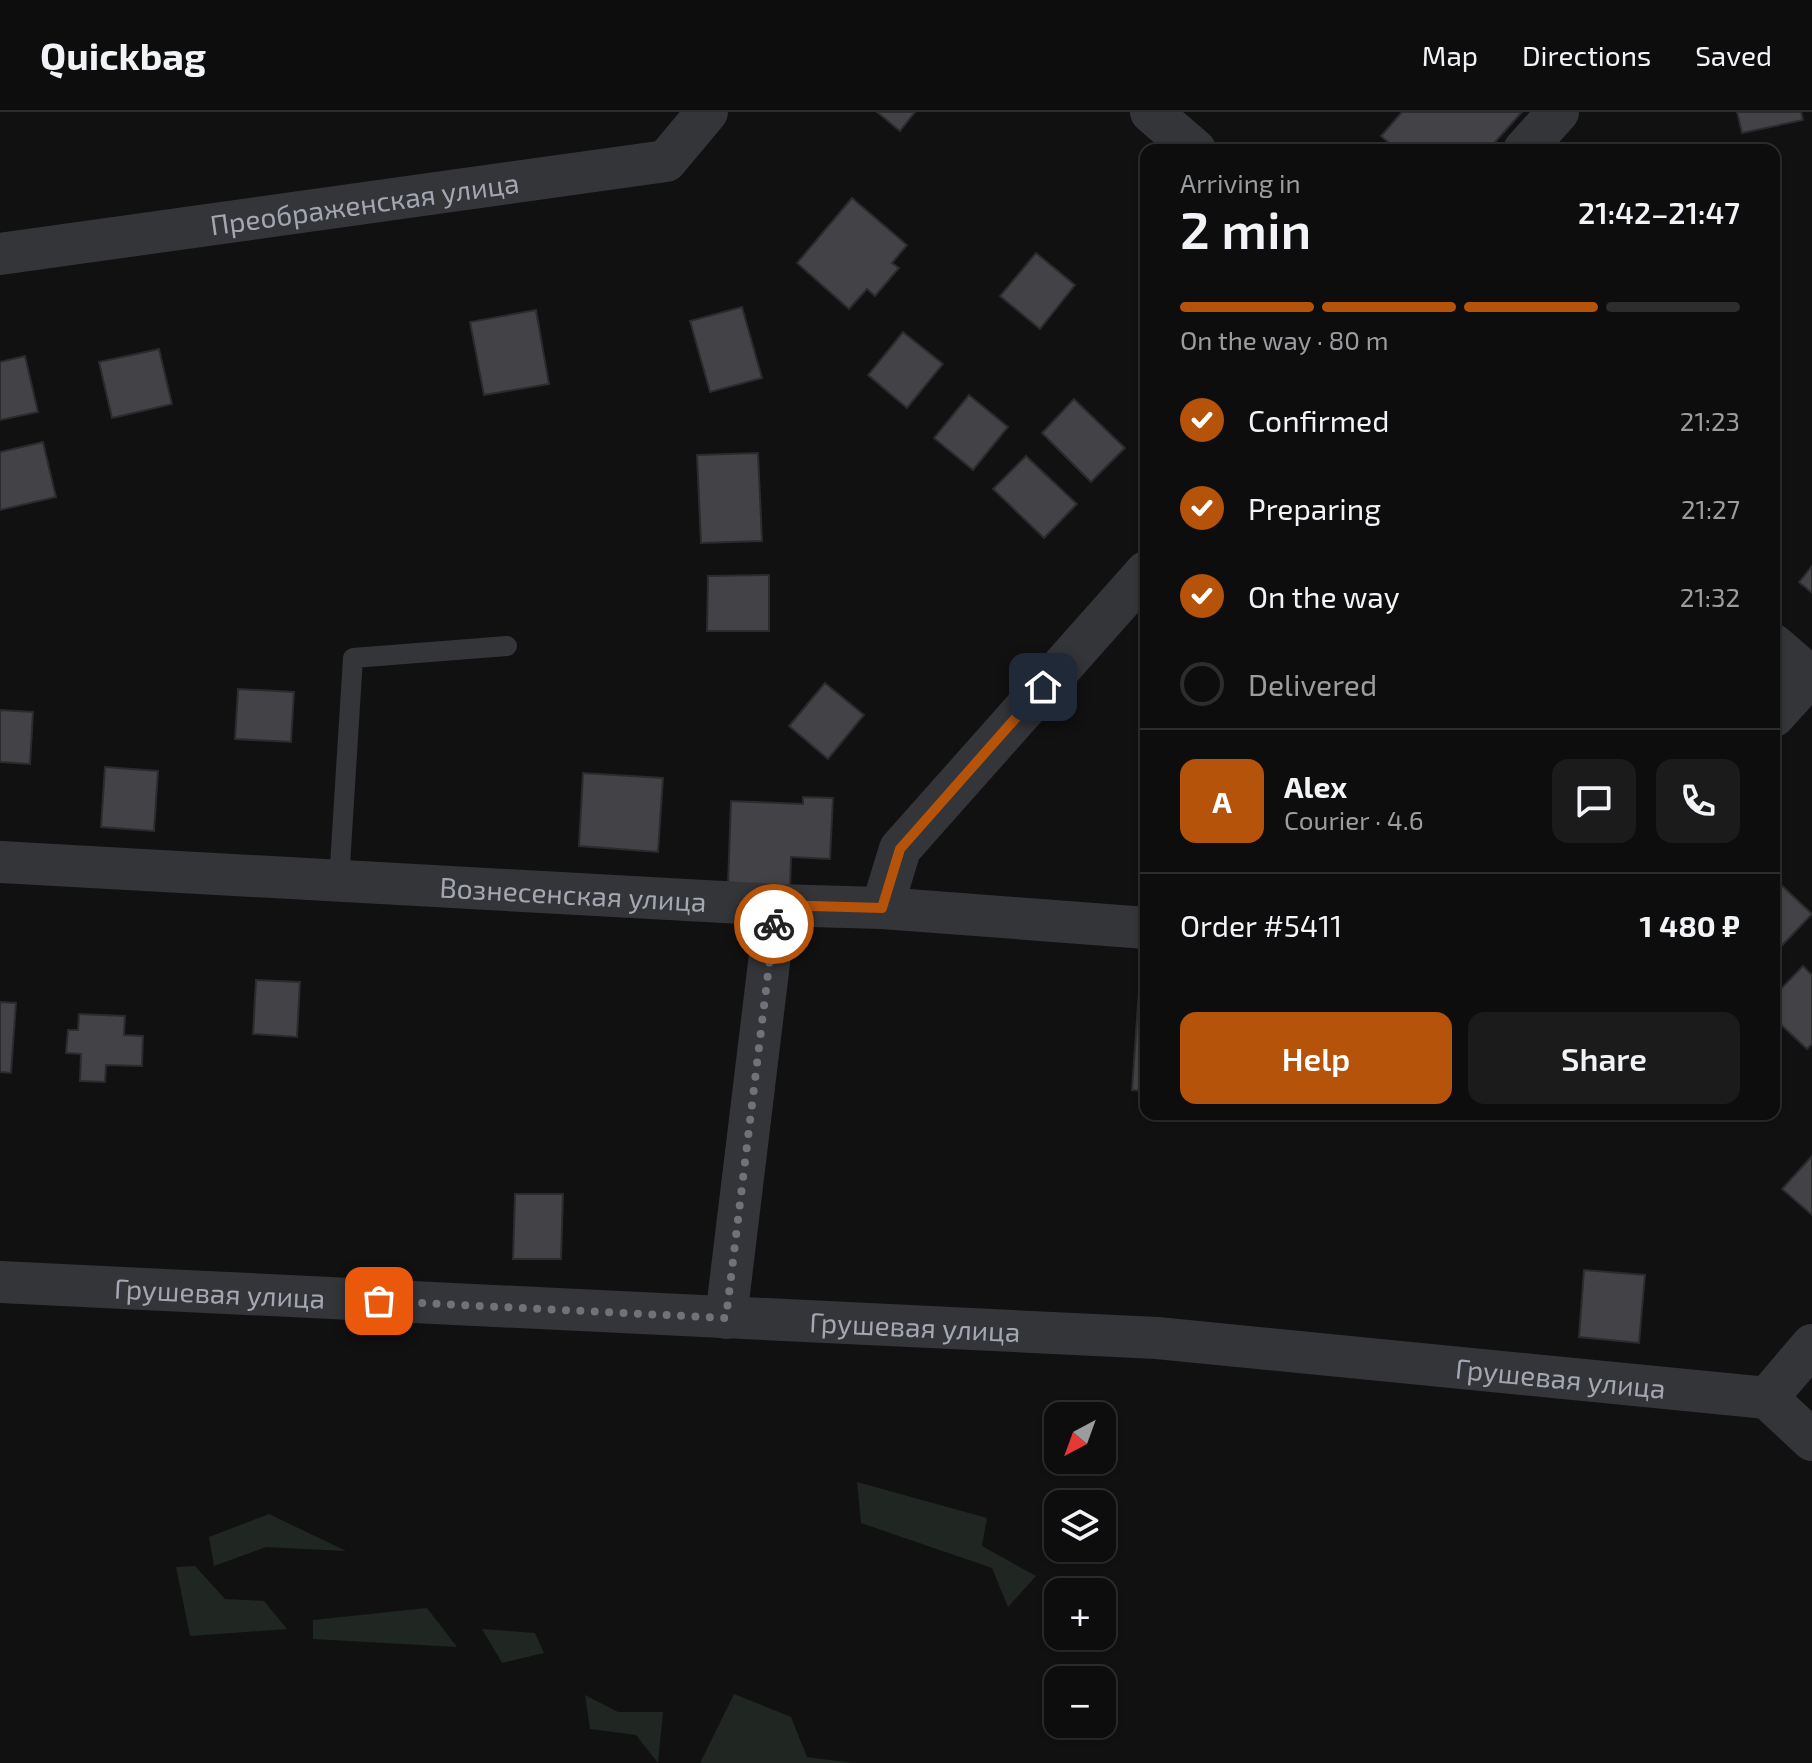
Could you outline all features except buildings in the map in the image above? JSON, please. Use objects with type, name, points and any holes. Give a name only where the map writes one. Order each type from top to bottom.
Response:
[{"type":"street","name":"Преображенская улица","points":[[0,254],[666,161],[707,112]]},
{"type":"street","points":[[1151,112],[1188,144]]},
{"type":"street","points":[[1529,144],[1558,112]]},
{"type":"street","points":[[882,908],[900,849],[1140,579]]},
{"type":"street","points":[[1780,650],[1812,676],[1780,710]]},
{"type":"street","name":"Вознесенская улица","points":[[0,862],[776,905],[882,908],[1140,928]]},
{"type":"street","points":[[726,1318],[776,905]]},
{"type":"street","name":"Грушевая улица","points":[[0,1282],[1157,1338],[1767,1398]]},
{"type":"street","points":[[1812,1345],[1767,1398],[1812,1440]]},
{"type":"lane","points":[[339,881],[353,658],[507,646]]},
{"type":"shaded area","points":[[857,1482],[987,1518],[982,1546],[1036,1576],[1008,1607],[992,1568],[861,1523]]},
{"type":"shaded area","points":[[269,1514],[346,1551],[266,1547],[214,1566],[209,1537]]},
{"type":"shaded area","points":[[195,1566],[225,1599],[264,1601],[287,1629],[190,1636],[176,1567]]},
{"type":"shaded area","points":[[427,1608],[457,1647],[313,1639],[313,1620]]},
{"type":"shaded area","points":[[482,1629],[535,1633],[544,1653],[502,1663]]},
{"type":"shaded area","points":[[734,1694],[791,1717],[807,1757],[853,1763],[700,1763]]},
{"type":"shaded area","points":[[585,1695],[618,1712],[663,1712],[658,1763],[636,1735],[590,1729]]},
{"type":"way so far","points":[[379,1301],[726,1318],[774,924]]},
{"type":"route","points":[[774,924],[776,905],[882,908],[900,849],[1043,687]]}]
